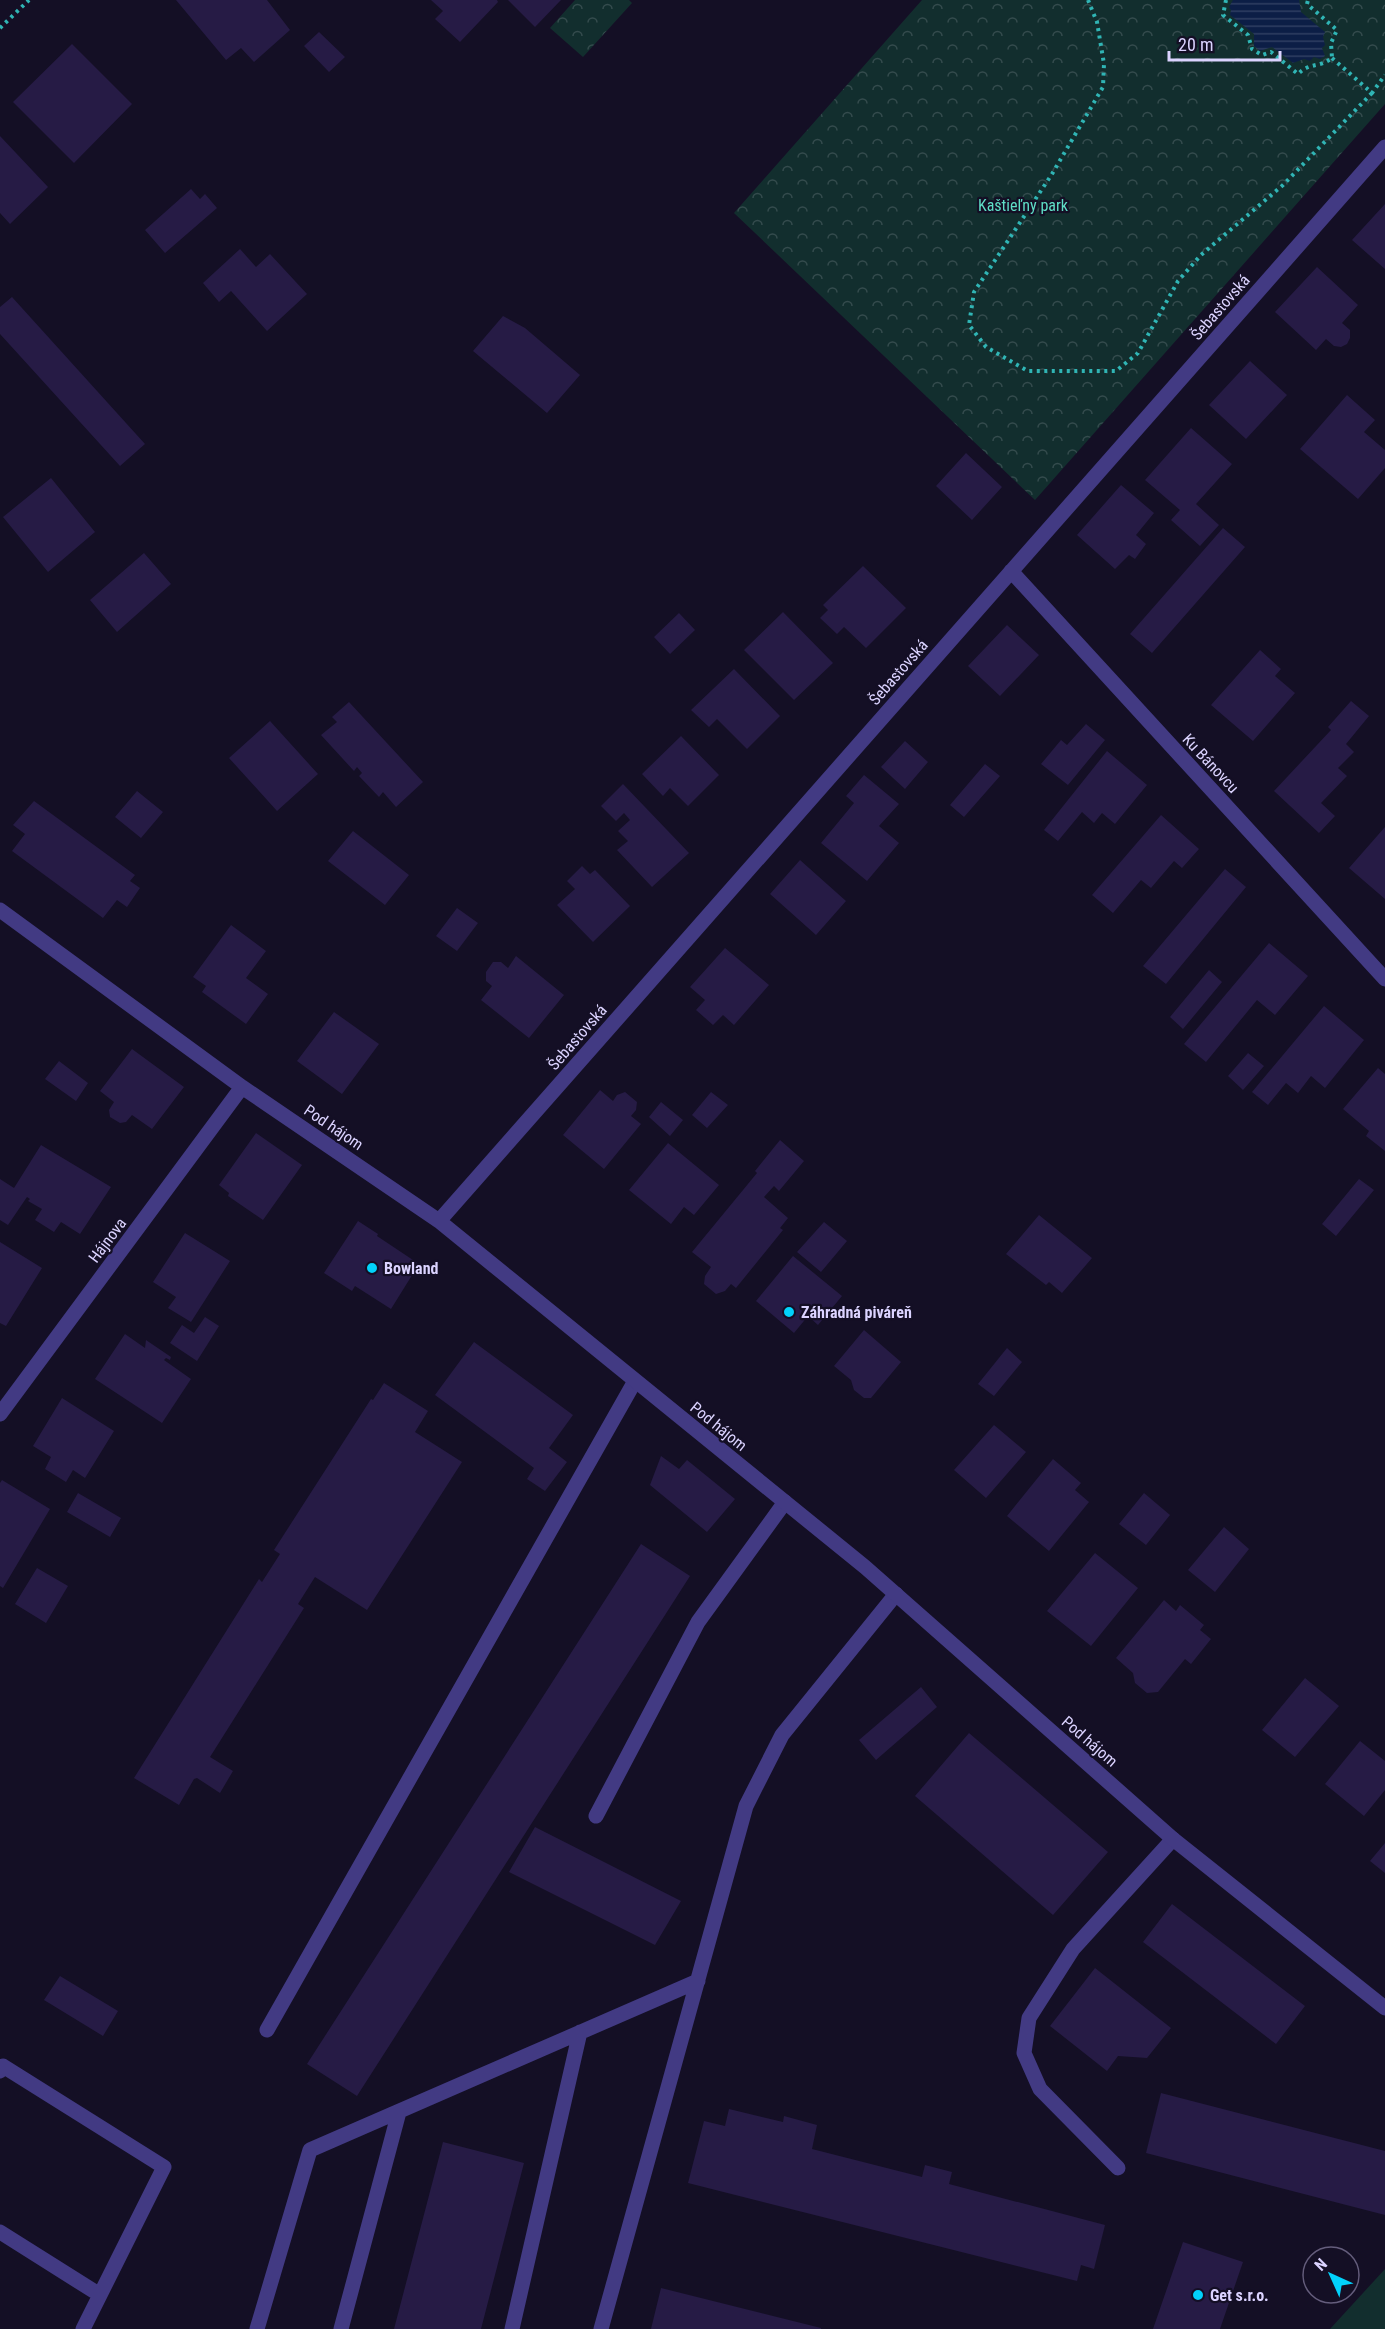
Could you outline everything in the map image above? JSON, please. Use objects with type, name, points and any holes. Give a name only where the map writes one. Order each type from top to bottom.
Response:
[{"type":"street","name":"Šebastovská","points":[[439,1221],[1385,147]]},
{"type":"street","name":"Ku Bánovcu","points":[[1011,571],[1385,979]]},
{"type":"street","name":"Pod hájom","points":[[0,910],[242,1087],[439,1221],[896,1594],[1173,1839],[1385,2008]]},
{"type":"street","name":"Hájnova","points":[[0,1414],[242,1087]]},
{"type":"street","points":[[267,2030],[635,1381]]},
{"type":"street","points":[[596,1816],[698,1622],[785,1502]]},
{"type":"street","points":[[601,2329],[746,1806],[782,1735],[896,1594]]},
{"type":"street","points":[[1118,2168],[1040,2089],[1024,2053],[1029,2018],[1073,1949],[1173,1839]]},
{"type":"street","points":[[257,2329],[310,2150],[698,1981]]},
{"type":"street","points":[[512,2329],[580,2032]]},
{"type":"street","points":[[0,2071],[3,2066],[164,2167],[82,2329]]},
{"type":"street","points":[[341,2329],[399,2112]]},
{"type":"street","points":[[0,2232],[100,2295]]},
{"type":"path","points":[[0,27],[29,0]]},
{"type":"path","points":[[1088,0],[1097,22],[1104,64],[1103,87],[1052,174],[974,292],[972,303],[969,325],[986,347],[1028,370],[1116,371],[1138,353],[1178,281],[1201,255],[1283,185],[1372,93],[1385,75]]},
{"type":"path","points":[[1226,0],[1223,15],[1248,35],[1252,49],[1257,53],[1266,55],[1270,52],[1299,74],[1308,65],[1322,65],[1332,58]]},
{"type":"path","points":[[1308,0],[1306,4],[1337,30],[1331,43],[1332,58],[1372,93]]},
{"type":"green space","points":[[575,0],[629,0],[632,3],[583,57],[550,28]]},
{"type":"green space","name":"Kaštieľny park","points":[[922,0],[1385,0],[1385,104],[1035,500],[734,213]]},
{"type":"green space","points":[[1385,2269],[1385,2329],[1330,2329],[1352,2305],[1361,2305],[1361,2295]]},
{"type":"water","points":[[1233,0],[1299,0],[1301,12],[1325,32],[1323,37],[1325,45],[1322,48],[1325,56],[1320,59],[1314,57],[1310,61],[1304,59],[1293,63],[1272,47],[1260,51],[1254,46],[1254,34],[1230,15],[1229,7]]},
{"type":"building","points":[[176,0],[267,0],[290,30],[254,62],[241,48],[226,60]]},
{"type":"building","points":[[431,0],[497,0],[498,2],[460,42],[435,19],[443,11]]},
{"type":"building","points":[[508,0],[561,0],[535,27]]},
{"type":"building","points":[[319,32],[345,57],[329,72],[304,46]]},
{"type":"building","points":[[72,44],[132,104],[74,163],[13,102]]},
{"type":"building","points":[[0,136],[48,187],[10,224],[0,213]]},
{"type":"building","points":[[191,189],[200,199],[205,194],[217,208],[165,253],[145,230]]},
{"type":"building","points":[[1385,204],[1385,269],[1352,240]]},
{"type":"building","points":[[240,249],[256,267],[270,254],[307,294],[267,331],[231,291],[219,302],[203,283]]},
{"type":"building","points":[[1317,267],[1358,305],[1342,323],[1350,330],[1350,338],[1347,344],[1341,347],[1334,346],[1326,339],[1316,350],[1275,312]]},
{"type":"building","points":[[12,297],[145,444],[120,466],[0,334],[0,307]]},
{"type":"building","points":[[503,316],[525,328],[580,375],[547,413],[473,351]]},
{"type":"building","points":[[1250,361],[1287,395],[1246,439],[1209,405]]},
{"type":"building","points":[[1347,395],[1375,420],[1364,432],[1385,450],[1385,468],[1358,499],[1300,449]]},
{"type":"building","points":[[1191,428],[1232,464],[1196,504],[1219,525],[1200,546],[1171,520],[1180,510],[1145,480]]},
{"type":"building","points":[[966,453],[1002,487],[972,520],[936,486]]},
{"type":"building","points":[[51,478],[95,532],[48,572],[3,517]]},
{"type":"building","points":[[1121,485],[1154,513],[1136,535],[1146,544],[1135,559],[1129,555],[1115,569],[1077,535]]},
{"type":"building","points":[[1223,528],[1245,547],[1152,653],[1130,634]]},
{"type":"building","points":[[144,553],[171,584],[117,632],[90,600]]},
{"type":"building","points":[[863,566],[906,608],[866,648],[844,627],[837,634],[820,618],[828,610],[823,605]]},
{"type":"building","points":[[783,612],[833,663],[794,700],[744,650]]},
{"type":"building","points":[[679,613],[695,630],[670,654],[654,637]]},
{"type":"building","points":[[1007,625],[1039,655],[1000,696],[968,666]]},
{"type":"building","points":[[1260,650],[1281,669],[1275,676],[1295,693],[1253,741],[1211,705]]},
{"type":"building","points":[[734,669],[780,716],[747,749],[717,719],[709,727],[691,710]]},
{"type":"building","points":[[1351,701],[1369,716],[1346,744],[1354,752],[1338,768],[1347,776],[1321,803],[1335,816],[1319,833],[1274,791],[1331,730],[1328,727]]},
{"type":"building","points":[[349,702],[423,782],[396,807],[383,792],[379,797],[359,776],[362,773],[357,767],[354,771],[321,735],[337,722],[332,717]]},
{"type":"building","points":[[270,721],[318,774],[277,811],[229,758]]},
{"type":"building","points":[[1086,724],[1105,740],[1068,785],[1041,764],[1061,740],[1067,745]]},
{"type":"building","points":[[681,736],[719,775],[688,806],[670,788],[663,796],[642,774]]},
{"type":"building","points":[[905,741],[928,762],[905,789],[881,767]]},
{"type":"building","points":[[1107,751],[1147,785],[1115,824],[1102,813],[1094,823],[1082,812],[1058,841],[1044,830]]},
{"type":"building","points":[[985,764],[1000,776],[964,817],[950,805]]},
{"type":"building","points":[[864,775],[899,804],[879,826],[899,843],[867,881],[821,843],[854,803],[846,796]]},
{"type":"building","points":[[623,784],[689,853],[652,887],[617,850],[628,841],[618,831],[630,820],[624,813],[616,821],[601,806]]},
{"type":"building","points":[[137,791],[163,812],[141,838],[115,817]]},
{"type":"building","points":[[34,801],[135,875],[130,881],[140,888],[127,907],[117,900],[103,918],[12,851],[25,834],[13,825]]},
{"type":"building","points":[[1161,815],[1199,849],[1182,868],[1174,861],[1151,888],[1141,880],[1113,913],[1092,895]]},
{"type":"building","points":[[1385,827],[1385,899],[1349,868]]},
{"type":"building","points":[[353,831],[409,875],[385,905],[328,861]]},
{"type":"building","points":[[800,860],[846,901],[816,935],[770,894]]},
{"type":"building","points":[[582,866],[590,874],[595,870],[630,906],[593,942],[557,905],[575,889],[567,881]]},
{"type":"building","points":[[1225,869],[1246,887],[1166,984],[1143,966]]},
{"type":"building","points":[[457,908],[478,923],[457,951],[436,936]]},
{"type":"building","points":[[231,925],[266,951],[246,978],[268,994],[246,1024],[202,992],[206,986],[193,977]]},
{"type":"building","points":[[1269,943],[1308,976],[1275,1015],[1257,1000],[1206,1062],[1184,1044]]},
{"type":"building","points":[[725,948],[769,985],[734,1025],[723,1015],[713,1025],[696,1010],[705,1000],[690,987]]},
{"type":"building","points":[[516,956],[564,995],[529,1038],[481,1000],[492,986],[486,981],[486,972],[493,962],[501,962],[508,968]]},
{"type":"building","points":[[1209,970],[1222,982],[1183,1029],[1170,1017]]},
{"type":"building","points":[[1324,1006],[1364,1040],[1325,1088],[1311,1076],[1298,1093],[1286,1083],[1268,1105],[1252,1092]]},
{"type":"building","points":[[334,1012],[379,1044],[342,1094],[297,1061]]},
{"type":"building","points":[[132,1049],[184,1087],[152,1129],[132,1115],[126,1122],[120,1123],[110,1117],[109,1110],[114,1102],[100,1091]]},
{"type":"building","points":[[1248,1053],[1264,1066],[1243,1090],[1228,1076]]},
{"type":"building","points":[[59,1061],[88,1083],[76,1101],[45,1079]]},
{"type":"building","points":[[1378,1068],[1385,1074],[1385,1151],[1366,1136],[1369,1131],[1343,1109]]},
{"type":"building","points":[[600,1090],[613,1101],[617,1095],[625,1092],[637,1102],[636,1110],[631,1116],[641,1124],[604,1169],[563,1135]]},
{"type":"building","points":[[711,1092],[728,1105],[707,1128],[692,1115]]},
{"type":"building","points":[[661,1102],[683,1120],[670,1136],[649,1117]]},
{"type":"building","points":[[256,1133],[302,1165],[263,1220],[228,1196],[229,1193],[219,1185]]},
{"type":"building","points":[[780,1140],[804,1161],[779,1191],[774,1186],[764,1197],[788,1218],[780,1228],[783,1230],[736,1288],[731,1284],[725,1291],[716,1294],[704,1284],[705,1276],[711,1267],[692,1252],[757,1173],[755,1171]]},
{"type":"building","points":[[668,1143],[719,1185],[694,1215],[684,1207],[671,1224],[629,1190]]},
{"type":"building","points":[[41,1145],[111,1187],[80,1234],[61,1222],[54,1232],[35,1220],[42,1209],[28,1201],[30,1199],[27,1197],[8,1225],[0,1220],[0,1179],[14,1188]]},
{"type":"building","points":[[1359,1179],[1374,1190],[1336,1236],[1322,1224]]},
{"type":"building","points":[[1039,1215],[1092,1258],[1062,1293],[1049,1282],[1046,1285],[1006,1254]]},
{"type":"building","name":"Bowland","points":[[358,1221],[419,1264],[391,1309],[355,1286],[352,1291],[324,1273]]},
{"type":"building","points":[[824,1222],[847,1241],[821,1272],[797,1252]]},
{"type":"building","points":[[185,1233],[230,1261],[191,1322],[168,1308],[176,1297],[153,1282]]},
{"type":"building","points":[[0,1242],[42,1268],[6,1326],[0,1323]]},
{"type":"building","points":[[793,1256],[842,1296],[818,1325],[808,1316],[794,1333],[756,1301]]},
{"type":"building","points":[[205,1317],[219,1326],[197,1361],[170,1343],[182,1325],[194,1333]]},
{"type":"building","points":[[864,1330],[901,1362],[871,1398],[864,1398],[854,1390],[851,1380],[834,1366]]},
{"type":"building","points":[[125,1334],[145,1348],[146,1340],[171,1357],[170,1360],[166,1358],[164,1360],[191,1379],[162,1423],[95,1379]]},
{"type":"building","points":[[474,1342],[573,1415],[549,1448],[567,1462],[545,1491],[527,1479],[534,1468],[435,1395]]},
{"type":"building","points":[[1007,1348],[1022,1362],[994,1396],[978,1384]]},
{"type":"building","points":[[384,1383],[428,1411],[415,1432],[462,1462],[367,1610],[315,1577],[298,1604],[304,1608],[210,1757],[233,1771],[220,1793],[197,1778],[194,1779],[179,1805],[134,1778],[259,1579],[262,1582],[280,1554],[274,1550],[371,1399],[373,1400]]},
{"type":"building","points":[[62,1398],[114,1431],[85,1478],[73,1470],[66,1482],[45,1469],[51,1457],[33,1446]]},
{"type":"building","points":[[994,1425],[1026,1452],[986,1498],[954,1470]]},
{"type":"building","points":[[661,1456],[679,1469],[687,1460],[735,1499],[707,1532],[650,1485]]},
{"type":"building","points":[[1053,1459],[1081,1483],[1075,1490],[1089,1502],[1049,1551],[1007,1516]]},
{"type":"building","points":[[2,1480],[50,1509],[3,1588],[0,1586],[0,1483]]},
{"type":"building","points":[[78,1493],[121,1518],[110,1537],[67,1512]]},
{"type":"building","points":[[1144,1493],[1170,1515],[1146,1545],[1119,1524]]},
{"type":"building","points":[[1224,1527],[1249,1549],[1215,1592],[1188,1570]]},
{"type":"building","points":[[641,1544],[690,1576],[357,2096],[307,2064]]},
{"type":"building","points":[[1095,1553],[1138,1588],[1091,1646],[1047,1611]]},
{"type":"building","points":[[37,1568],[68,1586],[46,1623],[15,1604]]},
{"type":"building","points":[[1164,1600],[1176,1611],[1180,1605],[1204,1625],[1200,1630],[1211,1639],[1191,1664],[1185,1659],[1158,1692],[1147,1693],[1135,1683],[1133,1673],[1116,1658]]},
{"type":"building","points":[[1305,1678],[1339,1706],[1295,1757],[1262,1730]]},
{"type":"building","points":[[921,1687],[937,1707],[876,1760],[859,1740]]},
{"type":"building","points":[[969,1733],[1108,1852],[1053,1915],[915,1796]]},
{"type":"building","points":[[1360,1741],[1385,1761],[1385,1790],[1364,1816],[1325,1784]]},
{"type":"building","points":[[535,1827],[681,1901],[655,1945],[509,1872]]},
{"type":"building","points":[[1385,1843],[1385,1873],[1370,1861]]},
{"type":"building","points":[[1172,1904],[1305,2006],[1276,2044],[1143,1942]]},
{"type":"building","points":[[1095,1968],[1171,2028],[1147,2058],[1118,2056],[1107,2071],[1050,2026]]},
{"type":"building","points":[[60,1976],[118,2011],[103,2036],[44,2000]]},
{"type":"building","points":[[1161,2093],[1385,2151],[1385,2215],[1146,2153]]},
{"type":"building","points":[[729,2109],[783,2122],[784,2116],[817,2125],[812,2149],[922,2177],[925,2165],[952,2172],[949,2184],[1105,2225],[1094,2269],[1081,2265],[1077,2281],[688,2183],[704,2121],[725,2126]]},
{"type":"building","points":[[443,2142],[524,2163],[481,2329],[394,2329]]},
{"type":"building","name":"Get s.r.o.","points":[[1183,2242],[1243,2262],[1220,2329],[1153,2329]]},
{"type":"building","points":[[661,2288],[821,2328],[821,2329],[651,2329]]},
{"type":"place","name":"Bowland","points":[[372,1268]]},
{"type":"place","name":"Záhradná piváreň","points":[[789,1312]]},
{"type":"place","name":"Get s.r.o.","points":[[1198,2295]]}]
